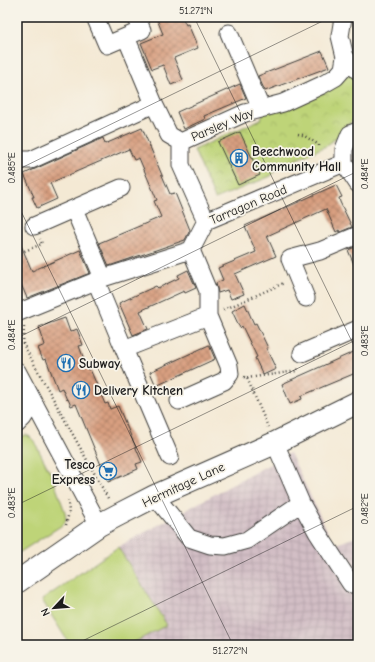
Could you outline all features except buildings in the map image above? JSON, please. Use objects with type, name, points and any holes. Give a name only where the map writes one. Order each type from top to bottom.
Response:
[{"type":"main road","name":"Hermitage Lane","points":[[17,582],[99,525],[155,496],[275,443],[358,402]]},
{"type":"street","points":[[95,17],[107,45],[142,30],[136,17]]},
{"type":"street","points":[[343,17],[340,36],[345,57],[358,71]]},
{"type":"street","points":[[229,33],[261,108]]},
{"type":"street","name":"Parsley Way","points":[[126,37],[169,136],[181,142],[245,113],[283,103],[322,85],[336,77],[343,69],[345,57]]},
{"type":"street","points":[[17,160],[31,160],[154,104]]},
{"type":"street","points":[[358,130],[350,134],[344,150],[344,163],[358,184]]},
{"type":"street","points":[[181,142],[181,166],[206,221]]},
{"type":"street","name":"Tarragon Road","points":[[191,250],[206,221],[344,163]]},
{"type":"street","points":[[34,226],[121,188]]},
{"type":"street","points":[[74,209],[124,349],[170,457]]},
{"type":"street","points":[[306,298],[290,259],[320,251],[358,235]]},
{"type":"street","points":[[21,312],[100,280],[191,250],[208,291],[208,316],[230,366],[230,374],[224,380],[179,401]]},
{"type":"street","points":[[124,349],[208,316]]},
{"type":"street","points":[[302,353],[358,329]]},
{"type":"street","points":[[17,371],[99,525]]},
{"type":"street","points":[[17,424],[23,418],[33,402]]},
{"type":"street","points":[[275,443],[301,503],[317,532],[351,584]]},
{"type":"street","points":[[155,496],[189,538],[210,545],[225,546],[247,540],[301,503]]},
{"type":"path","points":[[298,134],[303,135],[319,145],[319,149]]},
{"type":"path","points":[[17,254],[42,244],[34,226]]},
{"type":"path","points":[[208,316],[298,277]]},
{"type":"path","points":[[21,312],[23,344],[118,515]]},
{"type":"path","points":[[230,374],[247,378],[297,371],[302,353]]},
{"type":"path","points":[[247,378],[275,443]]},
{"type":"path","points":[[63,531],[69,512],[68,501],[77,483],[94,474]]},
{"type":"shaded area","points":[[290,453],[334,545],[358,536],[358,645],[70,645],[42,600],[118,547]]},
{"type":"green space","points":[[353,72],[358,84],[358,118],[351,122],[343,133],[326,146],[277,168],[271,176],[215,199],[194,150],[261,119],[264,112]]},
{"type":"green space","points":[[26,435],[34,441],[52,476],[65,512],[66,519],[64,524],[17,554],[17,438]]},
{"type":"green space","points":[[118,547],[167,625],[129,645],[70,645],[42,600]]},
{"type":"place","name":"Beechwood Community Hall","points":[[239,158]]},
{"type":"place","name":"Subway","points":[[66,363]]},
{"type":"place","name":"Delivery Kitchen","points":[[81,390]]},
{"type":"place","name":"Tesco Express","points":[[108,471]]}]
